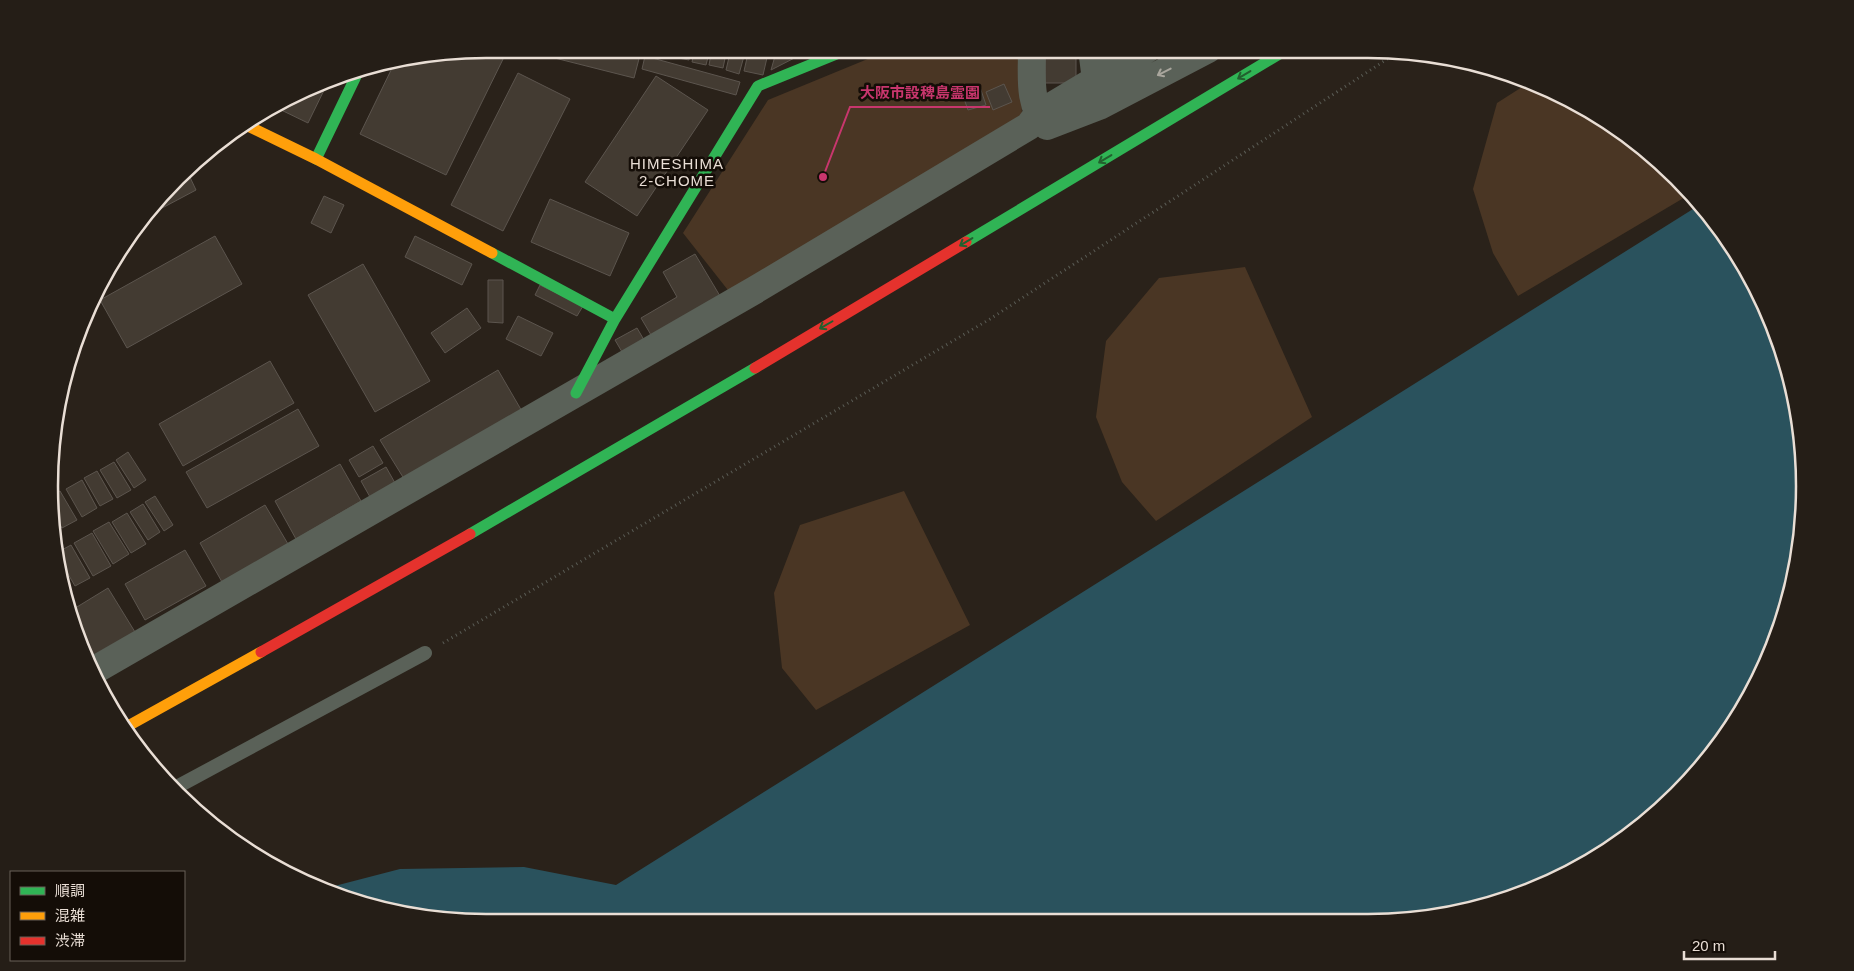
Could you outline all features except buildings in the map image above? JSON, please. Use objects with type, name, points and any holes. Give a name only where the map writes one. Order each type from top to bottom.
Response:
[{"type":"street","points":[[576,393],[615,319],[758,86],[827,58]]},
{"type":"street","points":[[1032,58],[1032,92],[1037,115],[1047,126],[1099,106],[1192,58]]},
{"type":"street","points":[[1093,58],[1096,80]]},
{"type":"street","points":[[99,668],[755,290],[1029,126],[1037,115],[1132,58]]},
{"type":"street","points":[[131,724],[350,604],[912,275],[1273,58]]},
{"type":"street","points":[[316,158],[355,78]]},
{"type":"street","points":[[252,128],[316,158],[615,319]]},
{"type":"lane","points":[[180,785],[425,653]]},
{"type":"path","points":[[425,653],[990,319],[1388,58]]},
{"type":"shaded area","points":[[870,58],[1021,58],[1022,122],[731,294],[683,233],[768,100]]},
{"type":"shaded area","points":[[1523,87],[1558,102],[1583,115],[1629,146],[1651,164],[1685,197],[1518,296],[1493,253],[1473,189],[1497,103]]},
{"type":"shaded area","points":[[1245,267],[1312,417],[1156,521],[1122,482],[1096,417],[1106,341],[1159,278]]},
{"type":"shaded area","points":[[904,491],[970,625],[816,710],[782,668],[774,593],[800,525]]},
{"type":"water","points":[[1694,208],[1724,248],[1752,296],[1774,348],[1782,375],[1793,430],[1796,458],[1797,486],[1793,541],[1782,596],[1774,623],[1764,649],[1739,699],[1708,746],[1690,768],[1651,807],[1629,825],[1583,856],[1558,869],[1506,891],[1479,899],[1424,910],[1369,914],[486,914],[430,910],[402,905],[375,899],[335,886],[400,869],[524,867],[616,885]]},
{"type":"traffic: fast","points":[[576,393],[615,319],[758,86],[827,58]]},
{"type":"traffic: fast","points":[[966,242],[1273,58]]},
{"type":"traffic: fast","points":[[316,159],[355,78]]},
{"type":"traffic: fast","points":[[492,253],[615,319]]},
{"type":"traffic: fast","points":[[470,534],[755,368]]},
{"type":"traffic: slow","points":[[252,128],[316,159],[492,253]]},
{"type":"traffic: slow","points":[[131,724],[261,652]]},
{"type":"traffic: jam","points":[[755,368],[966,242]]},
{"type":"traffic: jam","points":[[261,652],[470,534]]},
{"type":"place","name":"大阪市設稗島霊園","points":[[823,177]]},
{"type":"district","name":"HIMESHIMA 2-CHOME","points":[[677,172]]}]
